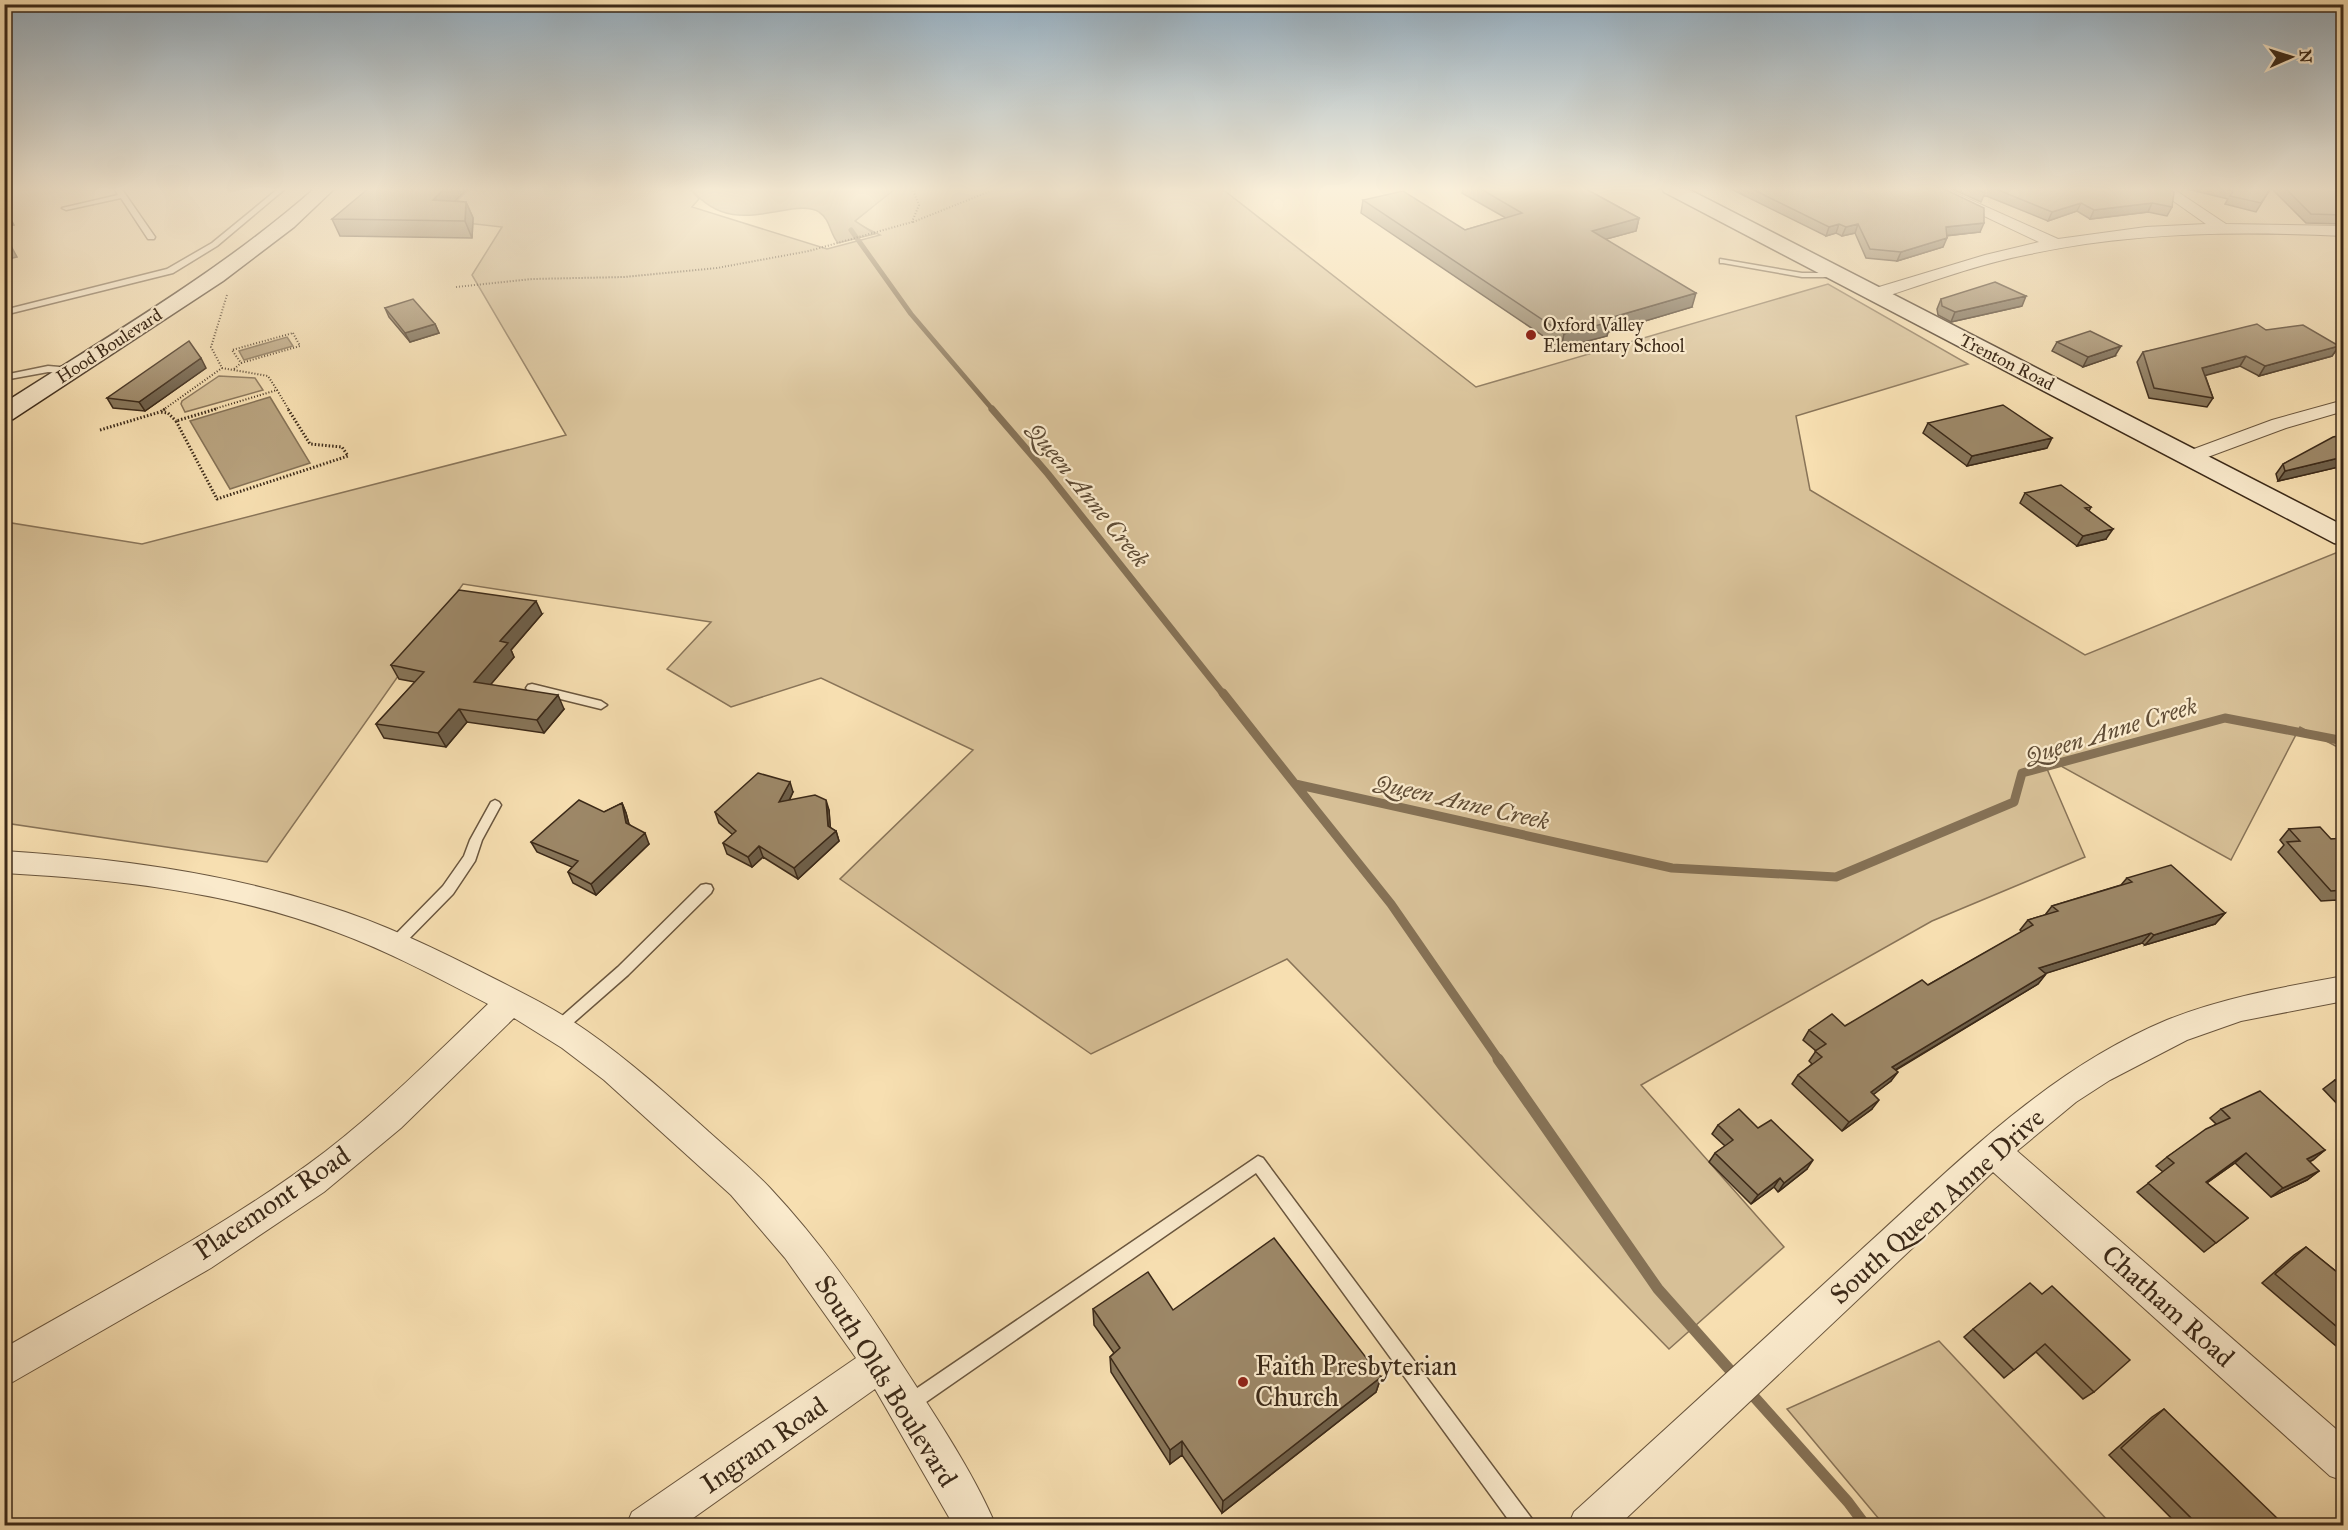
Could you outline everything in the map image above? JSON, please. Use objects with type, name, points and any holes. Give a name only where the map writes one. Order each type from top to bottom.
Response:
[{"type":"main road","name":"Hood Boulevard","points":[[4,414],[216,277],[239,259]]},
{"type":"main road","name":"Trenton Road","points":[[1808,259],[2343,537]]},
{"type":"street","points":[[1875,294],[1990,259]]},
{"type":"street","points":[[2190,457],[2279,424],[2343,405]]},
{"type":"street","name":"South Olds Boulevard","points":[[4,862],[97,869],[173,880],[324,916],[431,959],[511,1001],[583,1045],[662,1108],[765,1207],[831,1288],[881,1363],[976,1526]]},
{"type":"street","name":"South Queen Anne Drive","points":[[1588,1526],[1993,1151],[2065,1092],[2090,1076],[2177,1030],[2241,1008],[2343,988]]},
{"type":"street","name":"Placemont Road","points":[[4,1369],[229,1237],[312,1181],[381,1125],[511,1001]]},
{"type":"street","name":"Chatham Road","points":[[1993,1151],[2343,1462]]},
{"type":"street","name":"Ingram Road","points":[[646,1526],[881,1363]]},
{"type":"lane","points":[[4,314],[170,271],[192,259]]},
{"type":"lane","points":[[1723,261],[1802,275],[1838,275]]},
{"type":"lane","points":[[4,378],[48,369],[71,371]]},
{"type":"lane","points":[[532,688],[601,705]]},
{"type":"lane","points":[[394,945],[448,890],[471,858],[476,840],[495,806]]},
{"type":"lane","points":[[557,1029],[623,971],[706,889]]},
{"type":"lane","points":[[906,1405],[1258,1163],[1525,1526]]},
{"type":"path","points":[[456,287],[532,279],[624,277],[717,268],[760,259]]},
{"type":"path","points":[[222,368],[211,347],[230,285]]},
{"type":"path","points":[[233,369],[241,363],[300,346],[292,333],[231,350],[241,363]]},
{"type":"path","points":[[100,430],[160,412],[222,368],[233,369],[268,376],[310,444],[342,447],[348,456],[218,499],[176,420],[168,413],[160,412]]},
{"type":"path","points":[[176,420],[277,390]]},
{"type":"shaded area","points":[[482,259],[1312,259],[1476,387],[1828,284],[1968,364],[1796,416],[1810,490],[2085,655],[2338,552],[2343,555],[2343,750],[2300,727],[2231,860],[2041,755],[2085,857],[1932,921],[1641,1085],[1784,1247],[1669,1349],[1287,959],[1091,1054],[840,879],[973,750],[821,678],[731,707],[667,669],[711,622],[463,584],[267,862],[5,823],[5,522],[142,544],[566,435],[472,275]]},
{"type":"shaded area","points":[[287,337],[293,346],[244,360],[239,351]]},
{"type":"shaded area","points":[[219,376],[255,378],[263,390],[185,412],[182,401]]},
{"type":"shaded area","points":[[270,397],[310,463],[230,489],[190,421]]},
{"type":"shaded area","points":[[1939,1341],[2112,1525],[1884,1525],[1787,1409]]},
{"type":"building","points":[[1452,259],[1640,259],[1696,293],[1606,319],[1610,322],[1564,334]]},
{"type":"building","points":[[1995,282],[2026,296],[1955,312],[1942,306],[1941,299]]},
{"type":"building","points":[[413,299],[435,324],[405,333],[385,308]]},
{"type":"building","points":[[2257,324],[2266,330],[2303,325],[2339,346],[2265,366],[2246,356],[2202,368],[2213,398],[2154,388],[2143,352]]},
{"type":"building","points":[[2090,331],[2121,346],[2088,357],[2057,342]]},
{"type":"building","points":[[189,341],[201,358],[139,402],[107,398]]},
{"type":"building","points":[[2003,405],[2052,438],[1972,456],[1928,423]]},
{"type":"building","points":[[2343,435],[2343,457],[2285,471],[2283,464],[2333,437]]},
{"type":"building","points":[[2061,485],[2091,507],[2085,508],[2113,529],[2083,536],[2025,493]]},
{"type":"building","points":[[459,590],[536,601],[500,641],[508,643],[474,682],[558,695],[537,720],[459,709],[438,733],[376,724],[424,672],[391,665]]},
{"type":"building","points":[[758,773],[790,782],[779,802],[815,795],[826,800],[828,826],[836,831],[794,868],[759,846],[748,857],[723,843],[736,831],[715,812]]},
{"type":"building","points":[[579,800],[604,812],[622,803],[626,823],[645,833],[591,884],[568,872],[578,861],[531,842]]},
{"type":"building","points":[[2320,827],[2331,839],[2343,838],[2343,890],[2331,891],[2287,842],[2300,841],[2289,829]]},
{"type":"building","points":[[2171,865],[2225,913],[2154,935],[2151,933],[2039,968],[2046,974],[1892,1067],[1898,1072],[1871,1092],[1879,1100],[1849,1122],[1798,1075],[1822,1057],[1815,1051],[1826,1044],[1809,1030],[1832,1014],[1845,1026],[1922,980],[1928,985],[2033,925],[2028,920],[2058,911],[2052,906],[2132,882],[2127,878]]},
{"type":"building","points":[[2343,1077],[2343,1089],[2335,1080]]},
{"type":"building","points":[[2260,1091],[2325,1150],[2307,1159],[2319,1171],[2283,1188],[2246,1153],[2206,1182],[2248,1218],[2216,1243],[2148,1183],[2174,1163],[2167,1157],[2206,1129],[2230,1118],[2221,1109]]},
{"type":"building","points":[[1739,1109],[1758,1128],[1771,1120],[1813,1160],[1784,1183],[1780,1178],[1758,1195],[1715,1153],[1733,1140],[1718,1125]]},
{"type":"building","name":"Faith Presbyterian Church","points":[[1274,1238],[1381,1377],[1223,1501],[1182,1441],[1170,1450],[1110,1357],[1120,1348],[1093,1309],[1148,1272],[1173,1310]]},
{"type":"building","points":[[2306,1247],[2343,1277],[2343,1332],[2275,1274]]},
{"type":"building","points":[[2030,1283],[2042,1294],[2052,1286],[2130,1360],[2094,1392],[2045,1344],[2014,1370],[1973,1329]]},
{"type":"building","points":[[2164,1409],[2279,1520],[2273,1526],[2196,1526],[2197,1524],[2121,1448]]},
{"type":"waterway","name":"Queen Anne Creek","points":[[872,259],[911,314],[993,410]]},
{"type":"waterway","name":"Queen Anne Creek","points":[[992,409],[1048,474],[1224,695]]},
{"type":"waterway","name":"Queen Anne Creek","points":[[1223,693],[1295,784]]},
{"type":"waterway","name":"Queen Anne Creek","points":[[1295,784],[1672,868],[1836,877],[2014,802],[2022,773],[2225,718],[2344,741]]},
{"type":"waterway","points":[[1295,784],[1391,904],[1499,1060]]},
{"type":"waterway","points":[[1498,1059],[1658,1289],[1737,1378]]},
{"type":"waterway","points":[[1748,1390],[1848,1502],[1866,1526]]},
{"type":"place","name":"Oxford Valley Elementary School","points":[[1531,335]]},
{"type":"place","name":"Faith Presbyterian Church","points":[[1243,1382]]}]
